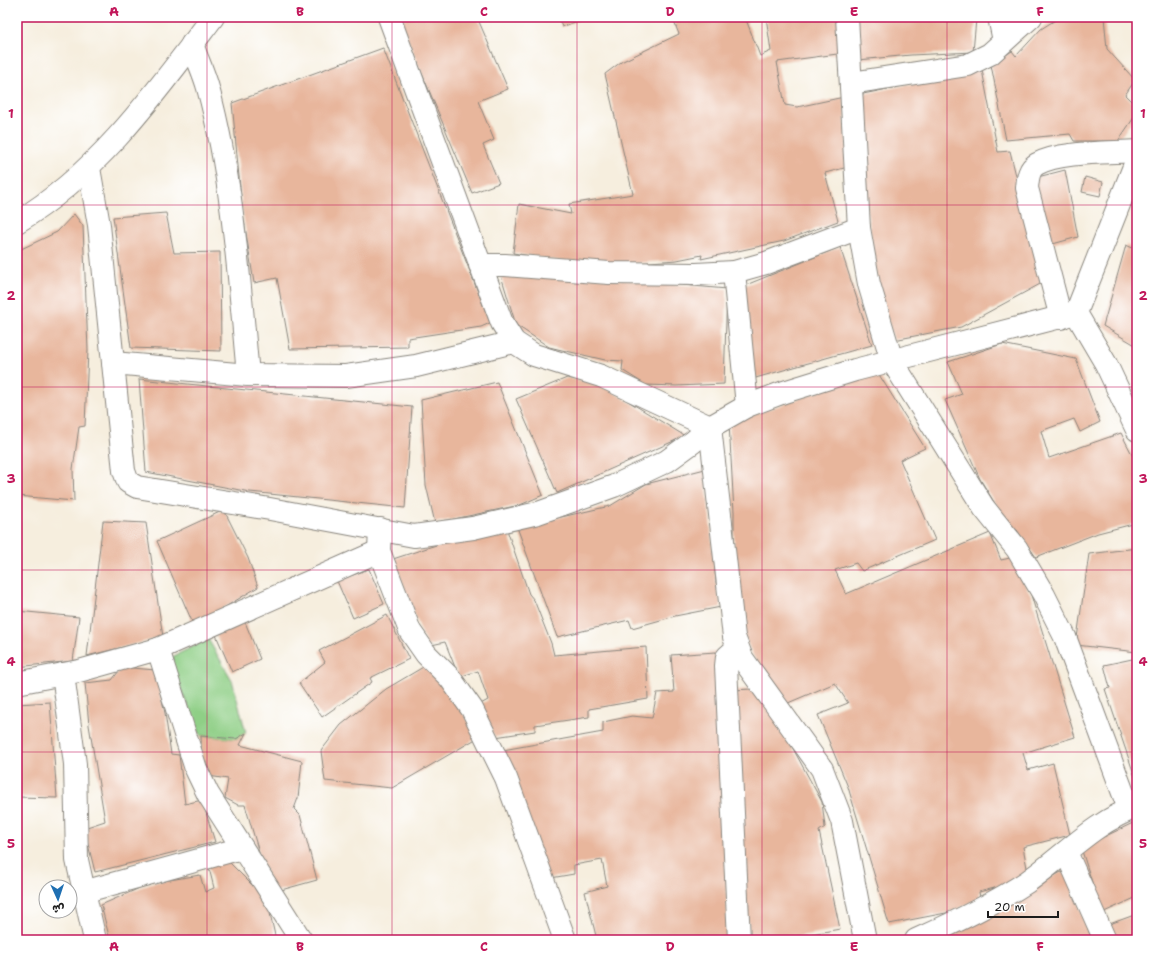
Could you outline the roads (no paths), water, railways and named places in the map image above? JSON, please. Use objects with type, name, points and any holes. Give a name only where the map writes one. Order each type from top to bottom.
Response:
[{"type":"street","points":[[17,222],[43,206],[89,168],[169,75],[213,17]]},
{"type":"street","points":[[389,17],[502,324],[514,342],[534,355],[601,376],[710,427]]},
{"type":"street","points":[[847,17],[859,228],[869,284],[892,361],[984,508],[1018,549],[1044,595],[1065,637],[1133,808],[1095,828],[1026,882],[956,922],[916,940]]},
{"type":"street","points":[[999,17],[1004,41]]},
{"type":"street","points":[[851,83],[968,65],[990,54],[1031,17]]},
{"type":"street","points":[[192,44],[208,87],[224,169],[239,280],[248,375]]},
{"type":"street","points":[[1137,151],[1058,156],[1036,164],[1028,175],[1027,188],[1069,315],[1129,394],[1137,430]]},
{"type":"street","points":[[89,168],[99,225],[124,471],[128,482],[137,487],[414,536],[472,528],[538,513],[614,486],[667,461],[693,442],[710,427],[746,406],[791,389],[1069,315],[1128,209],[1137,159]]},
{"type":"street","points":[[480,265],[505,265],[609,273],[696,274],[734,272],[766,263],[859,228]]},
{"type":"street","points":[[734,272],[746,406]]},
{"type":"street","points":[[113,363],[248,375],[346,376],[416,366],[514,342]]},
{"type":"street","points":[[710,427],[734,637],[737,648],[742,658],[822,768],[842,821],[865,940]]},
{"type":"street","points":[[380,530],[379,551],[410,631],[426,654],[450,678],[472,709],[495,753],[506,778],[565,940]]},
{"type":"street","points":[[17,683],[63,674],[158,649],[379,551]]},
{"type":"street","points":[[737,648],[727,657],[726,666],[739,940]]},
{"type":"street","points":[[158,649],[196,769],[208,794],[301,940]]},
{"type":"street","points":[[63,674],[75,764],[77,860],[95,940]]},
{"type":"street","points":[[83,892],[242,848]]},
{"type":"street","points":[[1066,852],[1105,940]]}]
